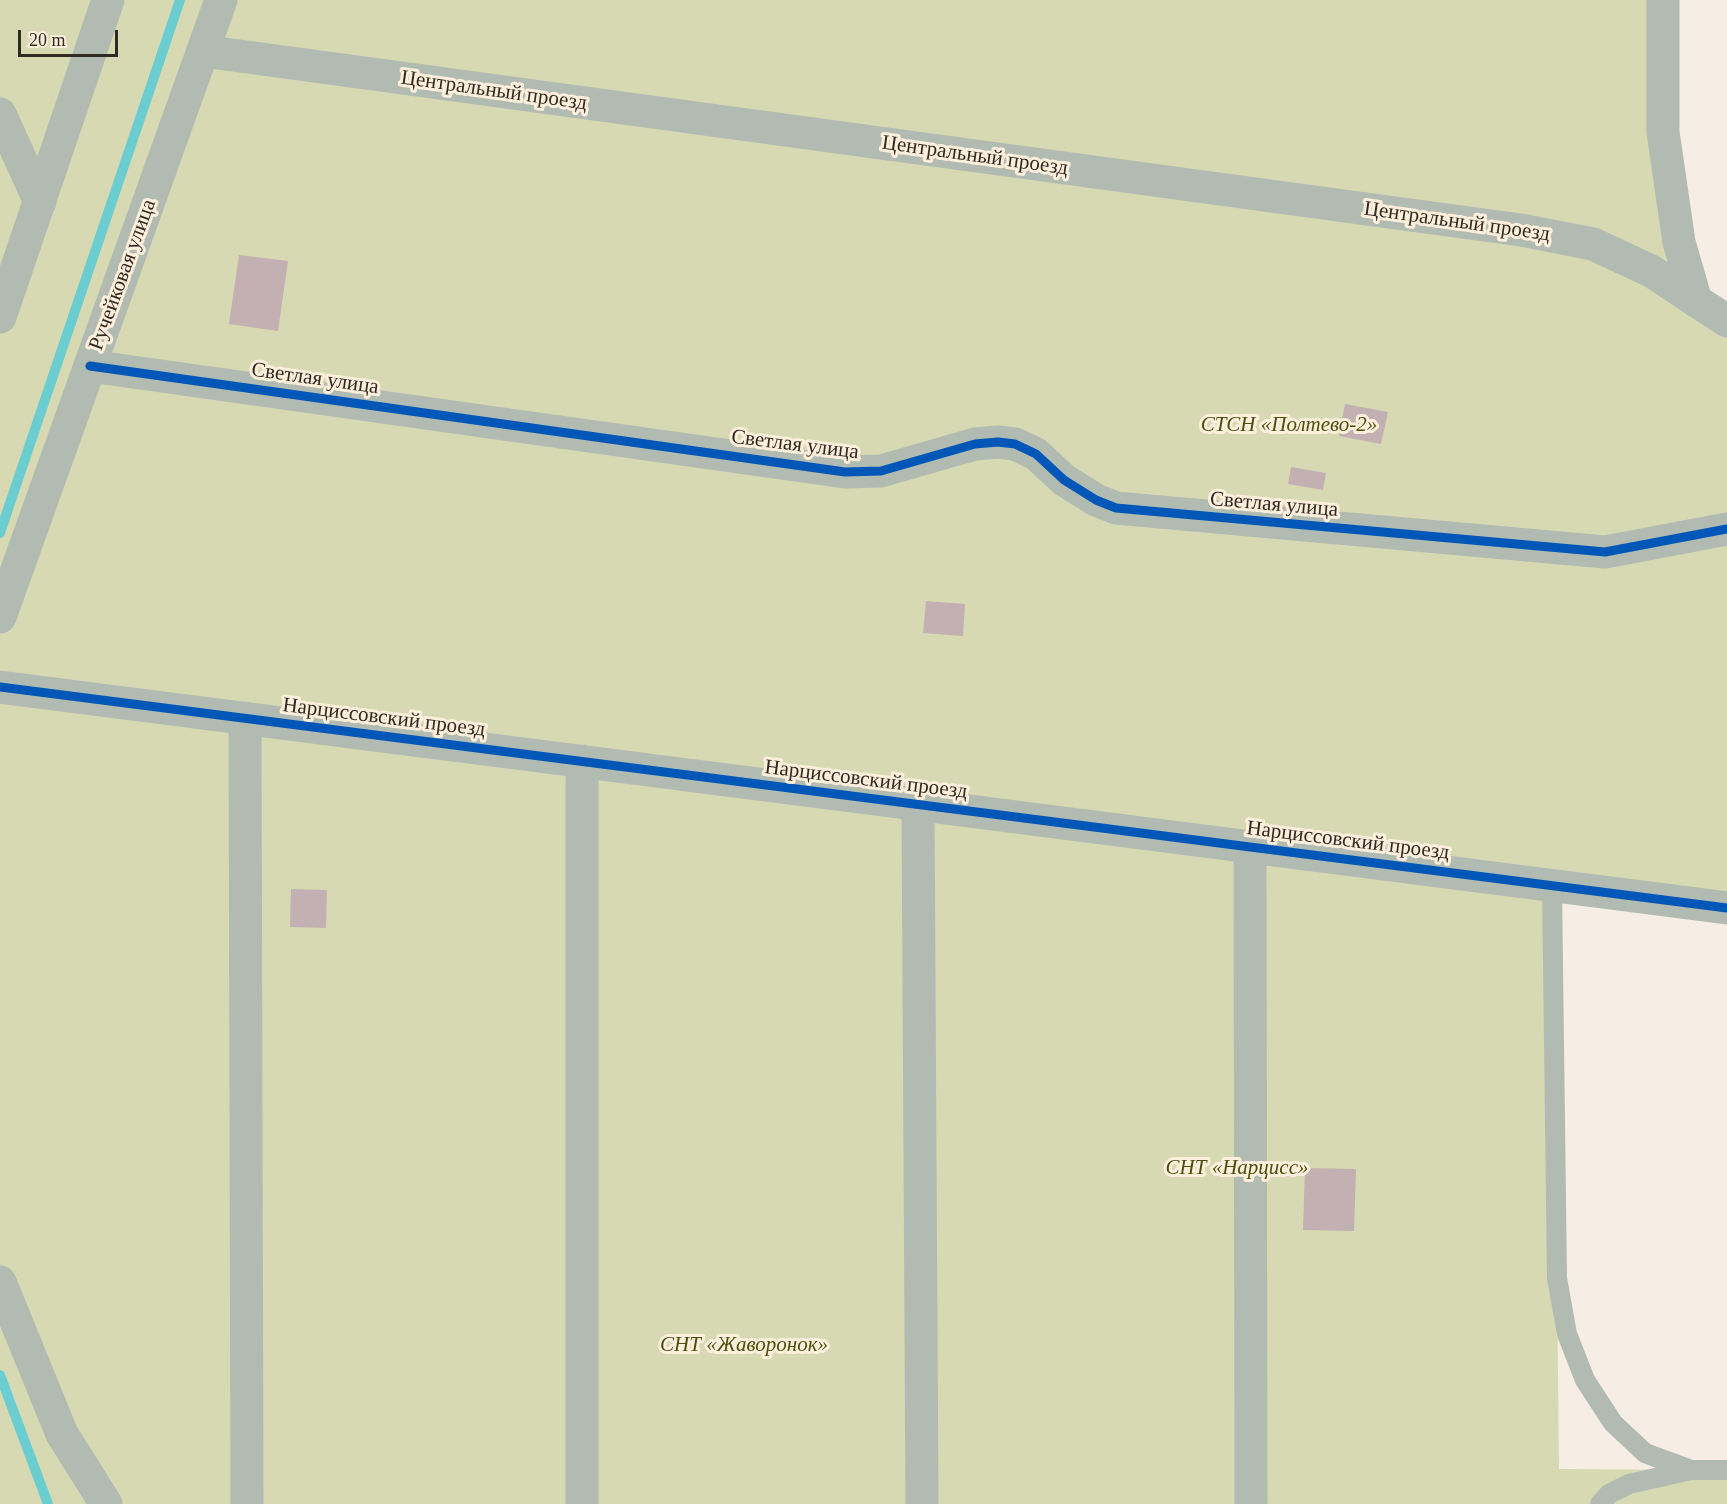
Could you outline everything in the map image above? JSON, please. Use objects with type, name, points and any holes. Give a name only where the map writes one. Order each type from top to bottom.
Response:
[{"type":"street","points":[[0,317],[108,0]]},
{"type":"street","name":"Ручейковая улица","points":[[0,617],[221,0]]},
{"type":"street","points":[[1663,0],[1663,132],[1679,242],[1696,301]]},
{"type":"street","name":"Центральный проезд","points":[[203,51],[1521,230],[1593,244],[1651,271],[1727,321]]},
{"type":"street","points":[[0,114],[40,202]]},
{"type":"street","name":"Светлая улица","points":[[90,366],[845,472],[881,471],[975,444],[1015,444],[1036,454],[1064,480],[1095,500],[1116,508],[1605,552],[1727,529]]},
{"type":"street","name":"Нарциссовский проезд","points":[[0,687],[1727,908]]},
{"type":"street","points":[[245,718],[247,1504]]},
{"type":"street","points":[[582,762],[582,1504]]},
{"type":"street","points":[[918,804],[922,1504]]},
{"type":"street","points":[[1250,847],[1251,1504]]},
{"type":"street","points":[[0,1282],[62,1434],[106,1504]]},
{"type":"lane","points":[[1552,886],[1557,1278],[1567,1334],[1585,1380],[1613,1423],[1645,1452],[1691,1470]]},
{"type":"lane","points":[[1600,1504],[1609,1494],[1629,1484],[1691,1470],[1727,1470]]},
{"type":"green space","points":[[0,0],[1663,0],[1679,242],[1727,321],[1727,908],[1553,886],[1559,1469],[1727,1470],[1727,1504],[0,1504]]},
{"type":"building","points":[[239,255],[288,261],[278,331],[229,324]]},
{"type":"building","points":[[1345,404],[1388,412],[1381,444],[1339,436]]},
{"type":"building","points":[[1291,467],[1326,473],[1323,490],[1288,484]]},
{"type":"building","points":[[926,601],[965,604],[963,636],[923,633]]},
{"type":"building","points":[[291,889],[327,890],[326,928],[290,927]]},
{"type":"building","points":[[1305,1168],[1356,1169],[1354,1231],[1303,1230]]},
{"type":"waterway","points":[[0,533],[180,0]]},
{"type":"waterway","points":[[0,1375],[48,1504]]},
{"type":"cycle path","points":[[90,366],[845,472],[881,471],[975,444],[998,442],[1015,444],[1036,454],[1064,480],[1096,500],[1116,508],[1605,552],[1727,529]]},
{"type":"cycle path","points":[[0,687],[1727,908]]},
{"type":"park label","name":"СТСН «Полтево-2»","points":[[1289,425]]},
{"type":"park label","name":"СНТ «Нарцисс»","points":[[1237,1168]]},
{"type":"park label","name":"СНТ «Жаворонок»","points":[[744,1345]]}]
